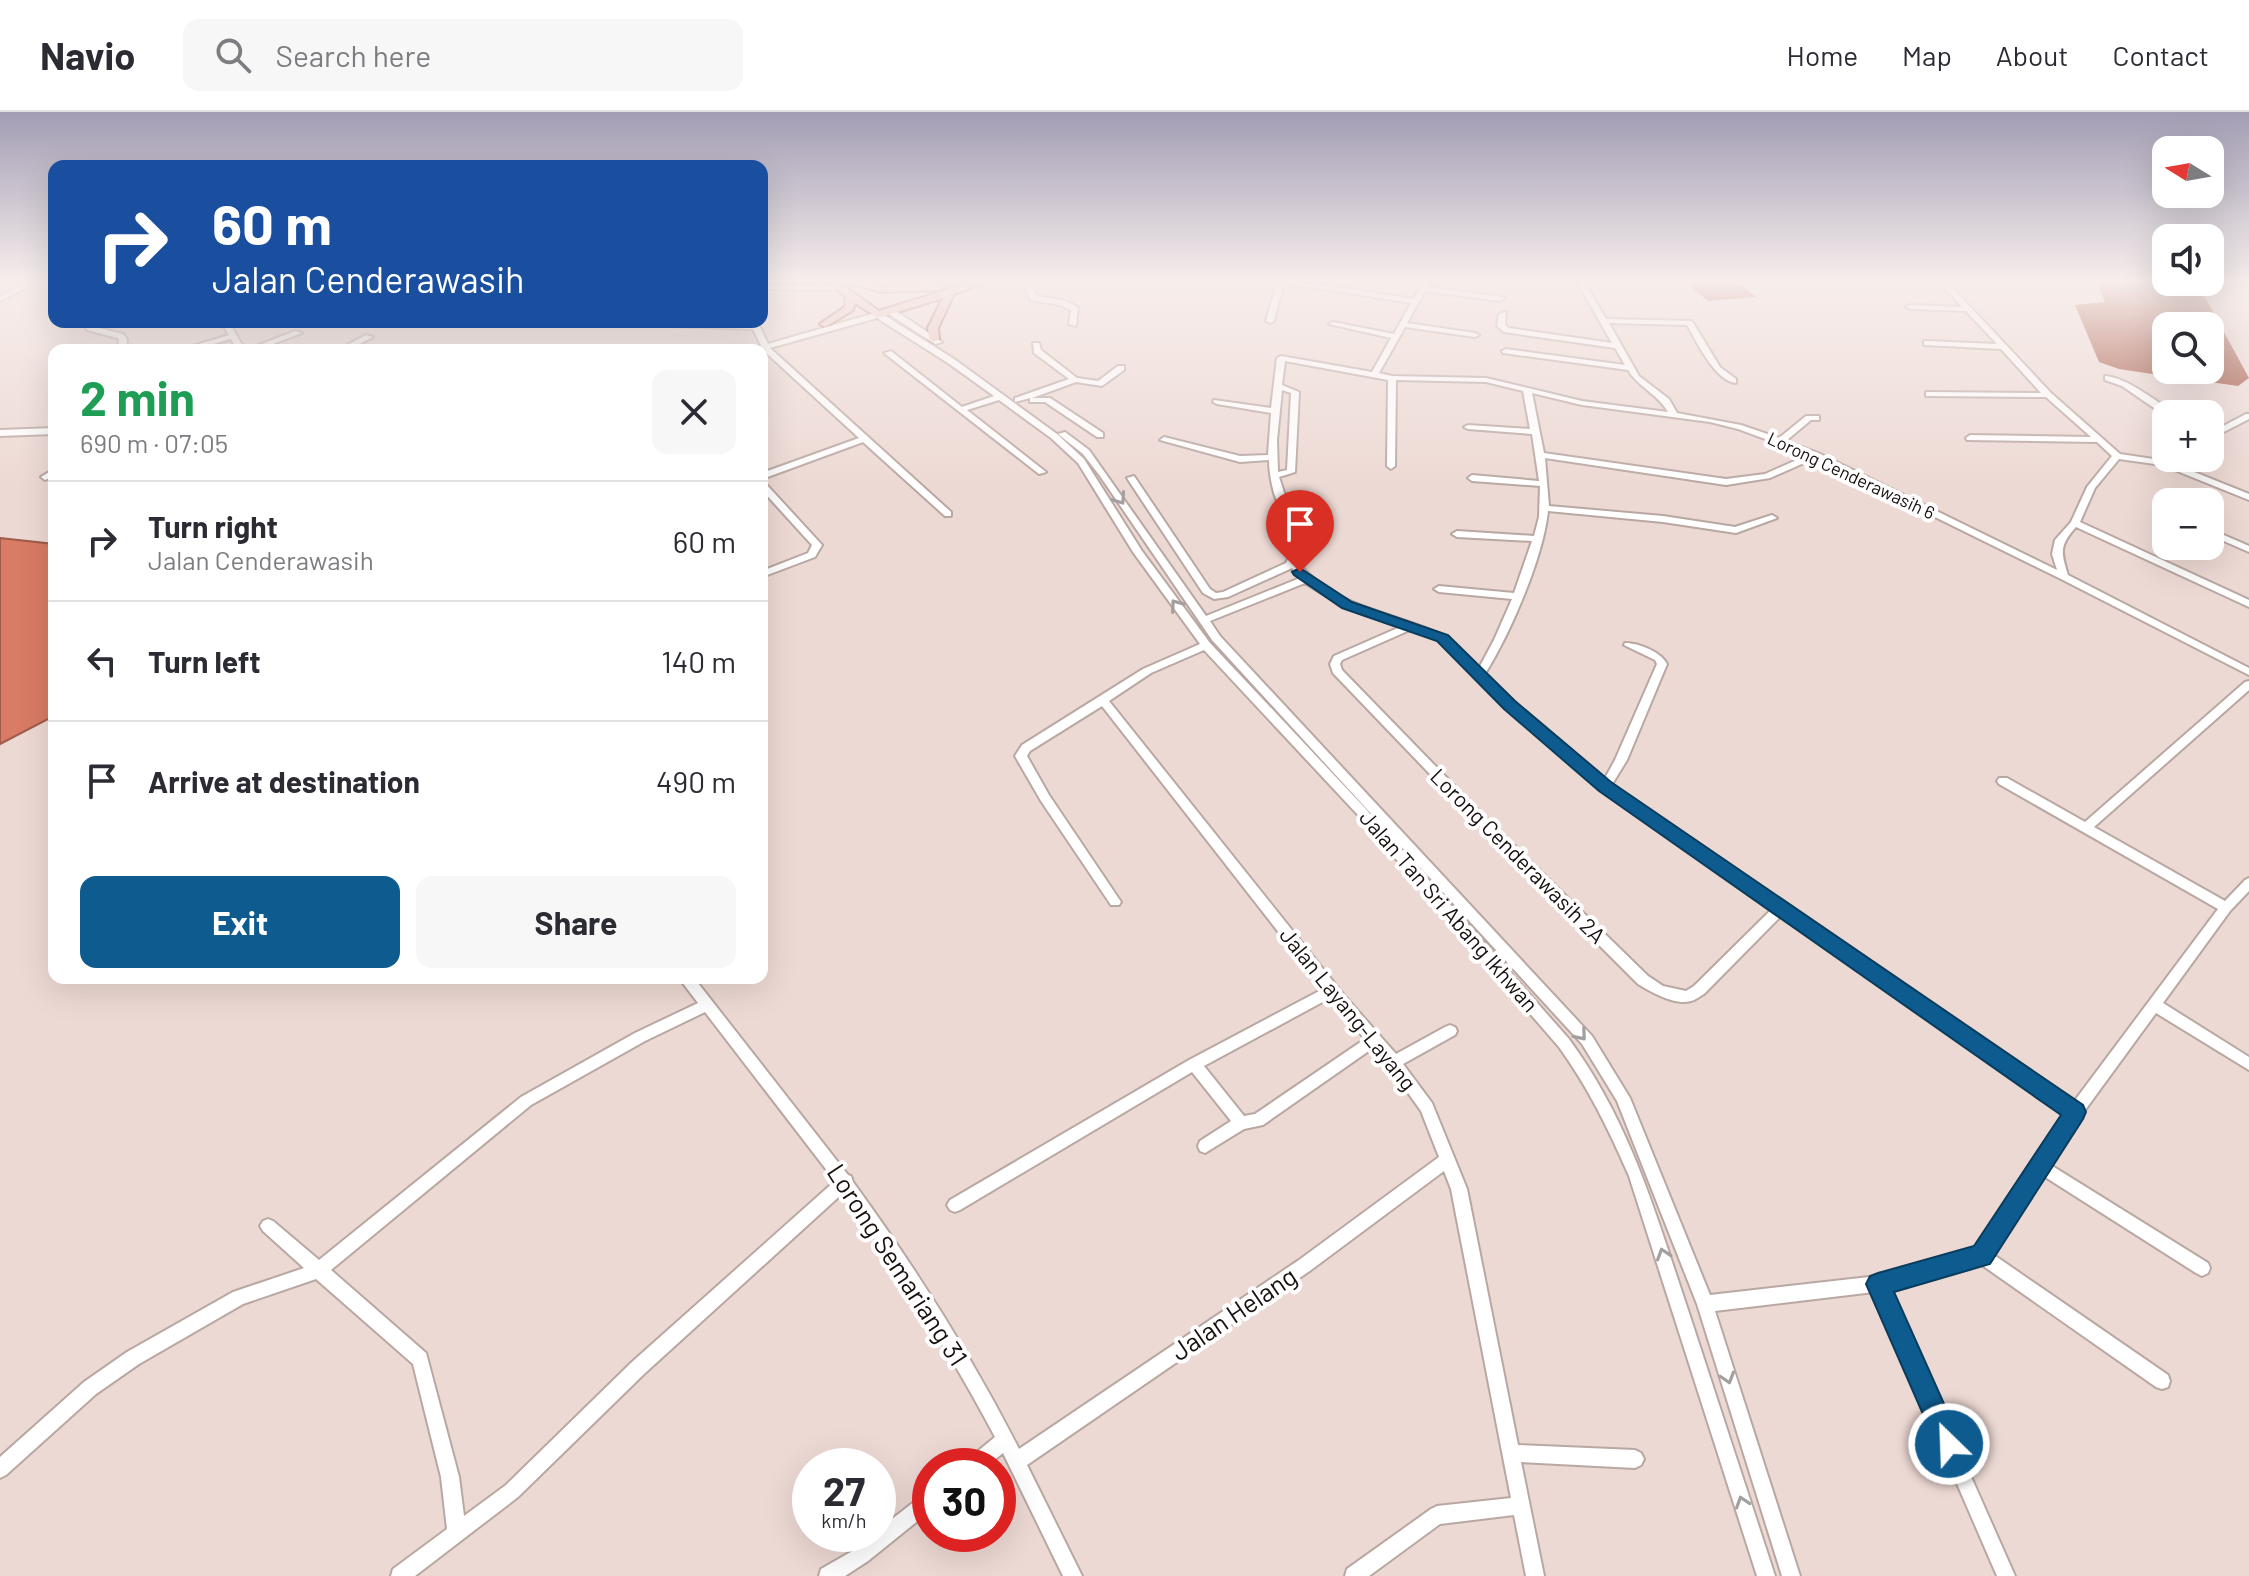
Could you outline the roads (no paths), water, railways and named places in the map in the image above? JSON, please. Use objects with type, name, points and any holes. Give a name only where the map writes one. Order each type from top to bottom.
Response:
[{"type":"street","points":[[939,350],[954,359]]},
{"type":"street","points":[[945,350],[954,359]]},
{"type":"street","points":[[1037,350],[1075,380],[1099,384],[1121,368]]},
{"type":"street","points":[[1375,374],[1388,350]]},
{"type":"street","points":[[1621,350],[1636,377],[1666,401],[1674,416]]},
{"type":"street","points":[[1705,350],[1717,368],[1733,381]]},
{"type":"street","points":[[2006,350],[2048,395],[2117,456],[2152,459]]},
{"type":"street","points":[[1506,351],[1631,368]]},
{"type":"street","points":[[888,353],[1042,472]]},
{"type":"street","points":[[768,356],[948,514]]},
{"type":"street","name":"Lorong Cenderawasih 6","points":[[1279,387],[1281,358],[1392,378],[1474,378],[1582,403],[1710,420],[1781,441],[1815,455],[2249,672]]},
{"type":"street","name":"Jalan Tan Sri Abang Ikhwan","points":[[954,359],[999,397],[1054,436],[1081,461],[1138,552],[1206,645],[1361,811],[1586,1072],[1611,1117],[1636,1176],[1766,1576]]},
{"type":"street","name":"Jalan Tan Sri Abang Ikhwan","points":[[954,359],[1020,402],[1086,452],[1216,638],[1587,1040],[1623,1098],[1705,1304]]},
{"type":"street","points":[[1391,466],[1392,378]]},
{"type":"street","points":[[2108,378],[2122,383],[2152,405]]},
{"type":"street","points":[[1020,402],[1075,380]]},
{"type":"street","points":[[1131,478],[1208,594],[1225,595],[1293,562],[1296,551],[1274,475],[1271,457],[1279,387],[1295,392],[1291,472],[1274,475]]},
{"type":"street","points":[[1480,674],[1493,656],[1539,539],[1545,508],[1527,390]]},
{"type":"street","points":[[1929,394],[2048,395]]},
{"type":"street","points":[[963,409],[999,397]]},
{"type":"street","points":[[1020,402],[1047,400],[1100,435]]},
{"type":"street","points":[[1217,402],[1276,411]]},
{"type":"street","points":[[2224,425],[2248,410]]},
{"type":"street","points":[[1781,441],[1809,418],[1816,418]]},
{"type":"street","points":[[1468,427],[1534,432]]},
{"type":"street","points":[[0,433],[48,431]]},
{"type":"street","points":[[1970,438],[2099,440]]},
{"type":"street","points":[[768,474],[864,439]]},
{"type":"street","points":[[1164,440],[1240,459],[1271,457]]},
{"type":"street","points":[[1539,455],[1726,482],[1767,476],[1815,455]]},
{"type":"street","points":[[2064,577],[2057,554],[2060,540],[2075,523],[2091,487],[2117,456]]},
{"type":"street","points":[[2194,472],[2249,497]]},
{"type":"street","points":[[1472,478],[1543,484]]},
{"type":"street","points":[[768,492],[817,545],[812,555],[768,572]]},
{"type":"street","points":[[1545,508],[1663,519],[1736,530],[1772,518]]},
{"type":"street","points":[[2075,523],[2249,604]]},
{"type":"street","points":[[1457,534],[1539,539]]},
{"type":"street","points":[[2224,538],[2249,549]]},
{"type":"street","points":[[2017,554],[2057,554]]},
{"type":"street","points":[[1293,562],[1306,579],[1347,605],[1442,638],[1510,705],[1605,787],[2075,1112]]},
{"type":"street","points":[[1204,620],[1306,579]]},
{"type":"street","points":[[1439,589],[1515,596]]},
{"type":"street","name":"Lorong Cenderawasih 2A","points":[[1411,626],[1338,658],[1335,664],[1337,671],[1477,816],[1643,980],[1660,991],[1687,997],[1699,990],[1780,909]]},
{"type":"street","points":[[1115,902],[1053,811],[1021,756],[1026,748],[1147,671],[1206,645]]},
{"type":"street","points":[[1605,787],[1621,760],[1662,664],[1659,658],[1629,645]]},
{"type":"street","points":[[2086,828],[2249,684]]},
{"type":"street","name":"Jalan Layang-Layang","points":[[1103,700],[1332,990],[1394,1062],[1427,1108],[1459,1189],[1535,1576]]},
{"type":"street","points":[[2003,781],[2226,908]]},
{"type":"street","points":[[1791,1576],[1705,1304],[1878,1284],[1981,1255],[2075,1112],[2226,908],[2249,883]]},
{"type":"street","name":"Lorong Semariang 31","points":[[691,984],[846,1181],[936,1316],[1009,1448]]},
{"type":"street","points":[[955,1205],[1194,1064],[1332,990]]},
{"type":"street","points":[[0,1469],[90,1388],[133,1358],[239,1298],[319,1270],[526,1101],[640,1037],[707,1005]]},
{"type":"street","points":[[2156,1006],[2249,1064]]},
{"type":"street","points":[[1394,1062],[1450,1031]]},
{"type":"street","points":[[1205,1146],[1241,1123],[1258,1120],[1374,1040]]},
{"type":"street","points":[[1194,1064],[1241,1123]]},
{"type":"street","name":"Jalan Helang","points":[[1016,1462],[1305,1265],[1447,1160]]},
{"type":"street","points":[[2040,1166],[2202,1268]]},
{"type":"street","points":[[400,1576],[512,1491],[638,1368],[846,1181]]},
{"type":"street","points":[[268,1226],[420,1359],[450,1477],[457,1533]]},
{"type":"street","points":[[1981,1255],[2162,1381]]},
{"type":"street","points":[[1878,1284],[2006,1576]]},
{"type":"street","points":[[995,1448],[1005,1440]]},
{"type":"street","points":[[1513,1453],[1635,1459]]},
{"type":"street","name":"Lorong Semariang 31","points":[[1016,1462],[1073,1576]]},
{"type":"street","points":[[1354,1576],[1437,1515],[1519,1506]]},
{"type":"street","points":[[828,1576],[862,1555],[912,1515]]}]
